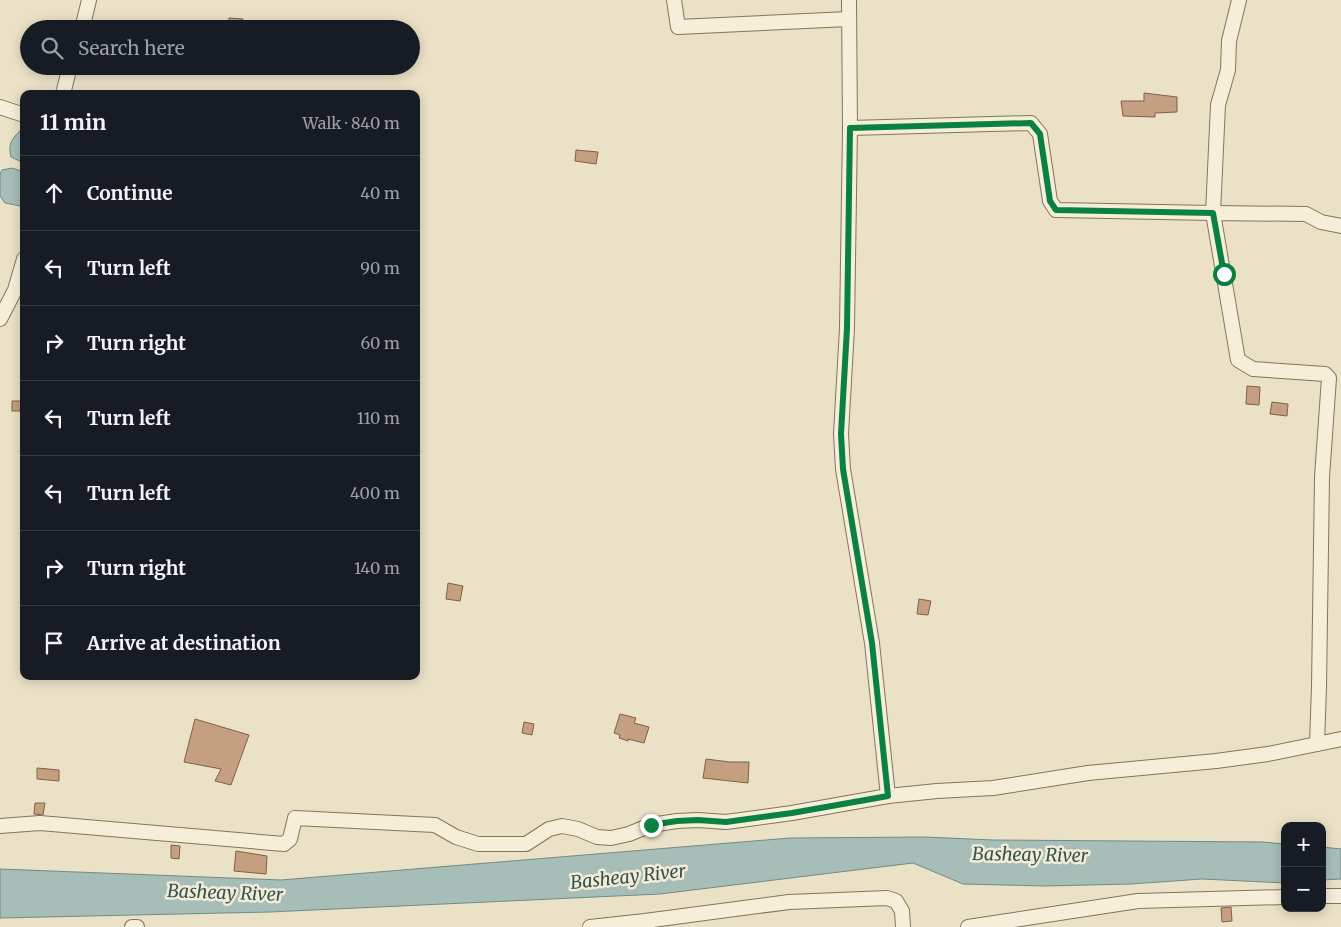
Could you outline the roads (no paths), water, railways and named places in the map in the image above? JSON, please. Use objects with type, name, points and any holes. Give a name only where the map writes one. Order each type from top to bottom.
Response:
[{"type":"street","points":[[84,20],[89,0]]},
{"type":"street","points":[[674,0],[678,27],[849,19]]},
{"type":"street","points":[[849,0],[850,128],[847,328],[841,434],[843,469],[872,643],[888,796]]},
{"type":"street","points":[[1239,0],[1229,41],[1228,70],[1218,105],[1213,213],[1238,360],[1253,369],[1325,374],[1329,378],[1322,477],[1317,744]]},
{"type":"street","points":[[64,90],[68,75]]},
{"type":"street","points":[[0,107],[20,114]]},
{"type":"street","points":[[850,128],[1031,123],[1040,134],[1050,201],[1056,210],[1306,214],[1321,222],[1341,226]]},
{"type":"street","points":[[0,319],[15,290],[20,273]]},
{"type":"street","points":[[0,826],[40,823],[284,844],[290,839],[295,818],[434,824],[464,840],[478,844],[526,844],[549,829],[562,826],[578,829],[598,837],[611,838],[629,834],[651,825],[677,821],[726,822],[792,813],[888,796],[992,788],[1088,774],[1268,754],[1341,739]]},
{"type":"street","points":[[1326,896],[1341,896]]},
{"type":"street","points":[[968,927],[1138,901],[1281,897]]},
{"type":"street","points":[[590,927],[788,902],[887,898],[896,901],[902,911],[903,927]]},
{"type":"street","points":[[132,927],[137,927]]},
{"type":"water","points":[[20,131],[20,161],[11,157],[10,153],[11,142]]},
{"type":"water","points":[[12,168],[20,171],[20,206],[5,203],[0,196],[0,174],[2,170]]},
{"type":"water","name":"Basheay River","points":[[925,837],[993,840],[1281,844],[1281,883],[1202,879],[1131,884],[1045,886],[963,884],[913,863],[660,894],[270,912],[0,918],[0,869],[281,880],[790,838]]},
{"type":"water","points":[[1326,847],[1341,849],[1341,879],[1326,880]]}]
